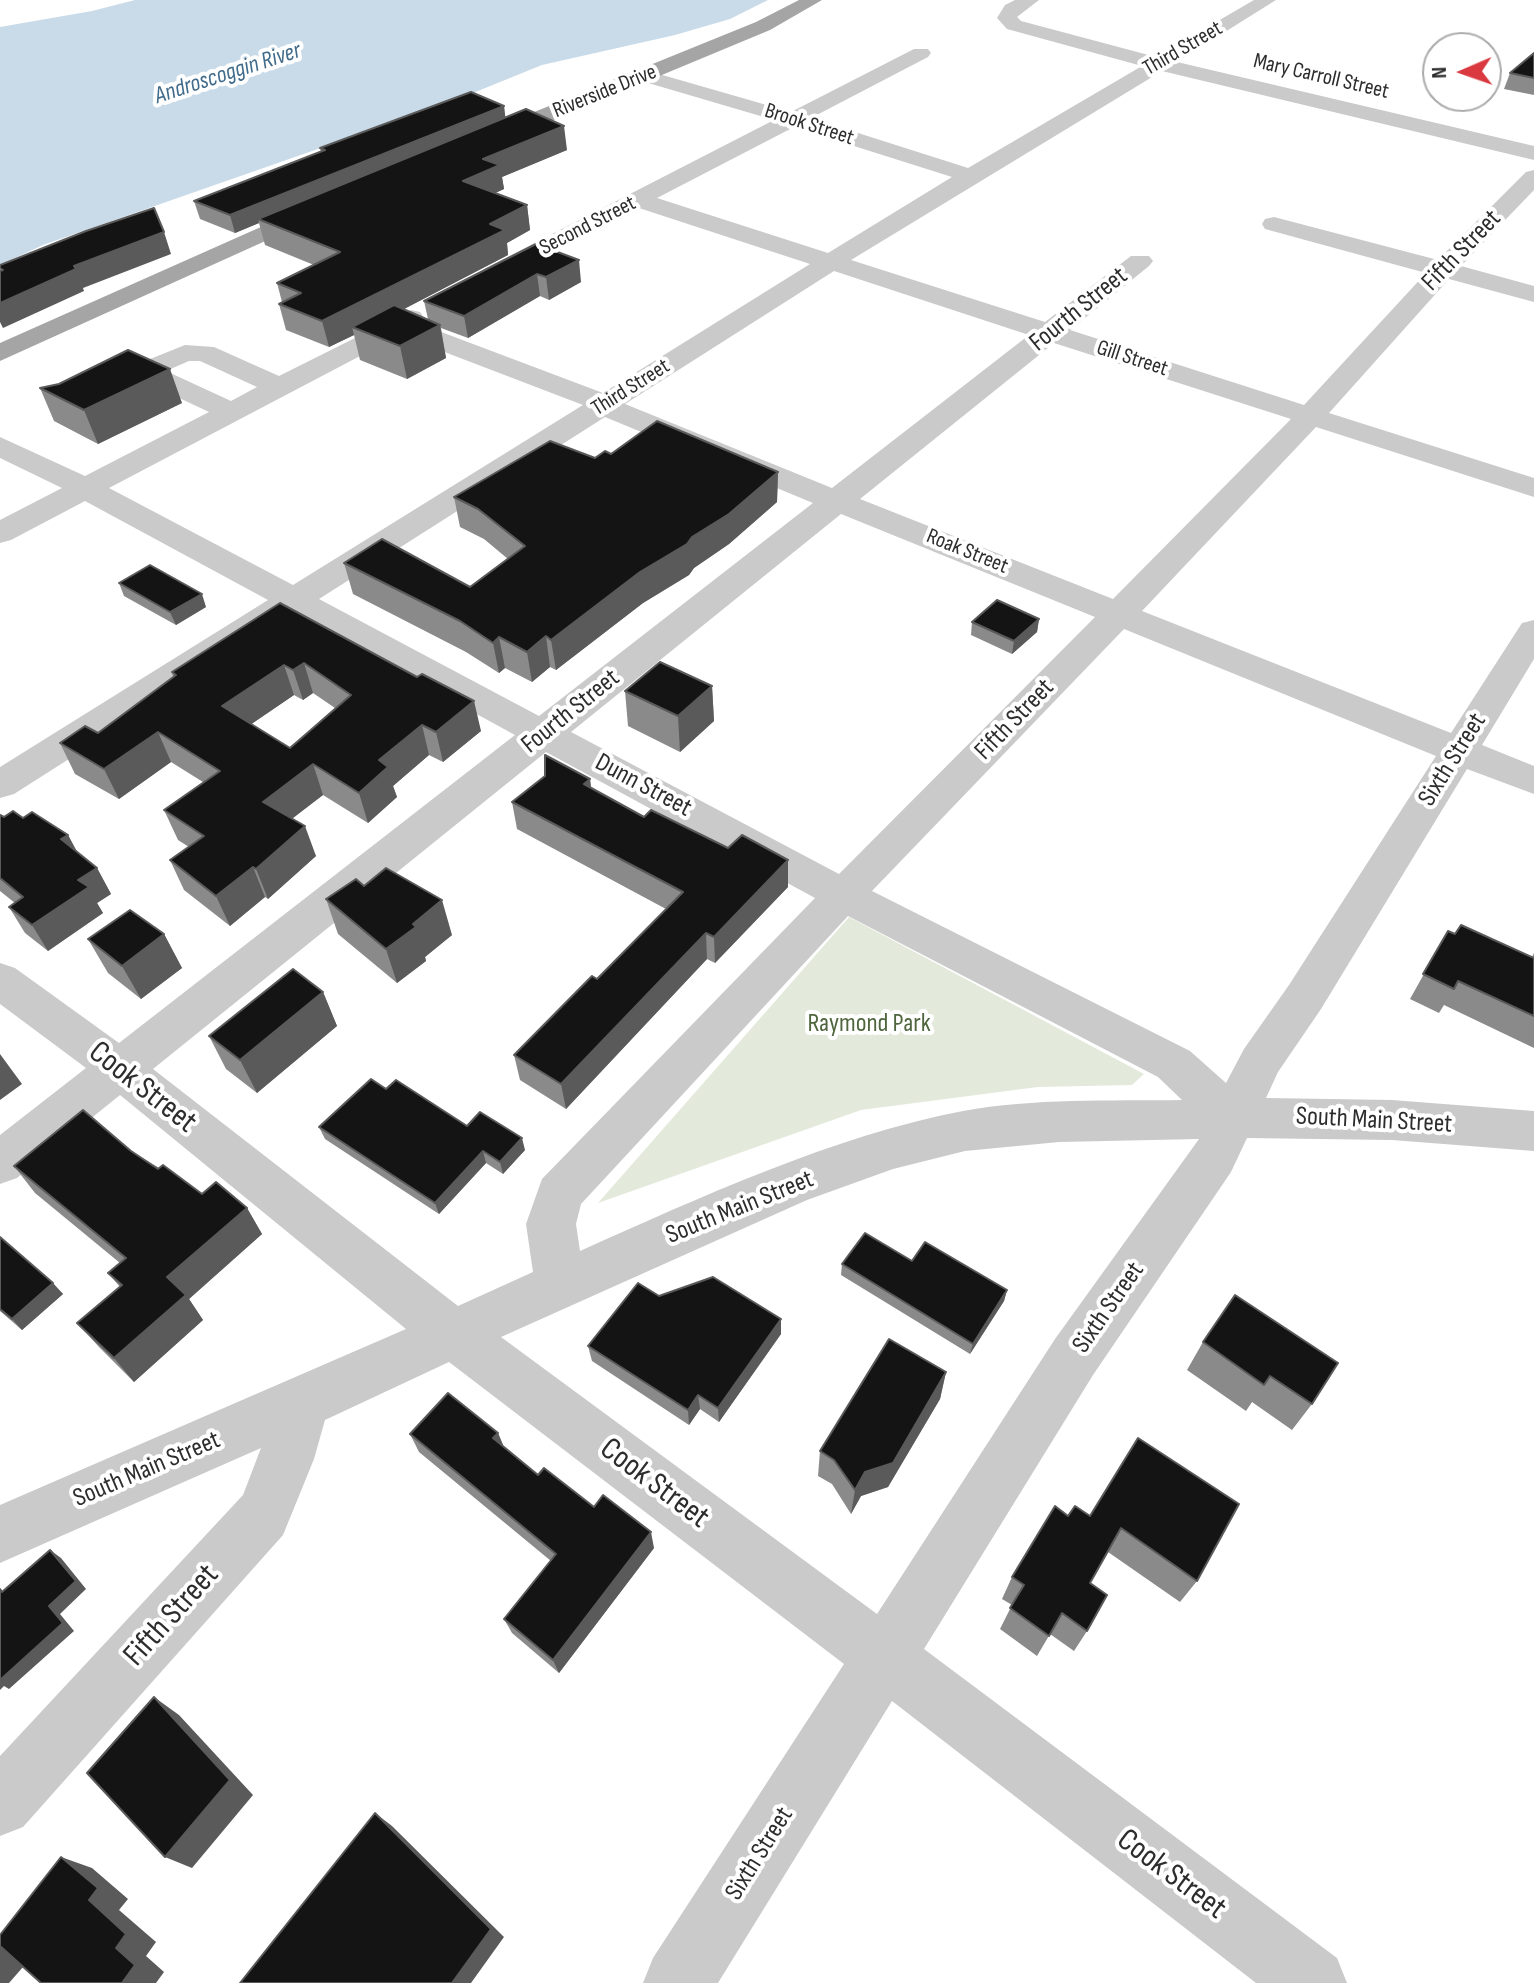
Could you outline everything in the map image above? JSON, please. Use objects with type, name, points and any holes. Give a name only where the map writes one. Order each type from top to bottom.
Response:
[{"type":"main road","name":"Riverside Drive","points":[[470,146],[763,26],[813,0]]},
{"type":"main road","points":[[0,353],[333,202]]},
{"type":"street","name":"Mary Carroll Street","points":[[1030,0],[1012,9],[1007,18],[1014,25],[1159,64],[1534,153]]},
{"type":"street","name":"Third Street","points":[[0,785],[971,176],[1267,0]]},
{"type":"street","name":"Second Street","points":[[466,289],[921,53]]},
{"type":"street","name":"Brook Street","points":[[645,76],[971,176]]},
{"type":"street","name":"Fifth Street","points":[[560,1285],[551,1224],[559,1194],[844,895],[1309,417],[1443,270],[1534,177]]},
{"type":"street","name":"Gill Street","points":[[638,200],[1534,488]]},
{"type":"street","points":[[1274,224],[1534,294]]},
{"type":"street","name":"Fourth Street","points":[[0,1163],[1140,261]]},
{"type":"street","points":[[0,533],[439,303]]},
{"type":"street","name":"Roak Street","points":[[399,325],[607,404],[618,413],[702,448],[1534,781]]},
{"type":"street","points":[[74,403],[141,370],[185,353],[204,353],[279,386]]},
{"type":"street","points":[[141,370],[232,412]]},
{"type":"street","points":[[100,451],[199,397]]},
{"type":"street","name":"Dunn Street","points":[[0,446],[545,732],[844,895],[1174,1064],[1233,1118]]},
{"type":"street","name":"Sixth Street","points":[[678,1983],[1074,1357],[1214,1157],[1260,1062],[1305,997],[1534,631]]},
{"type":"street","name":"Cook Street","points":[[0,980],[120,1069],[381,1279],[885,1657],[1312,1983]]},
{"type":"street","name":"South Main Street","points":[[0,1534],[790,1185],[891,1149],[965,1131],[1044,1124],[1233,1118],[1392,1120],[1534,1131]]},
{"type":"street","name":"Fifth Street","points":[[0,1804],[263,1515],[286,1459],[302,1403]]},
{"type":"green space","name":"Raymond Park","points":[[849,917],[1144,1074],[1132,1085],[1038,1087],[861,1110],[598,1203]]},
{"type":"water","name":"Androscoggin River","points":[[135,0],[768,0],[730,19],[675,35],[542,65],[441,106],[43,245],[0,265],[0,27]]},
{"type":"building","points":[[1534,53],[1534,78],[1510,73]]},
{"type":"building","points":[[471,92],[504,106],[230,215],[194,201],[325,150],[320,148]]},
{"type":"building","points":[[526,109],[564,126],[483,159],[500,165],[463,181],[527,205],[490,224],[505,230],[322,321],[279,304],[301,293],[277,283],[340,252],[258,219]]},
{"type":"building","points":[[154,208],[164,232],[74,266],[76,269],[0,303],[0,271],[3,270],[0,265]]},
{"type":"building","points":[[536,244],[579,260],[546,277],[537,274],[464,316],[424,301]]},
{"type":"building","points":[[394,305],[440,325],[400,346],[352,327]]},
{"type":"building","points":[[128,350],[170,369],[84,410],[40,388],[59,384]]},
{"type":"building","points":[[657,421],[778,472],[729,514],[640,572],[551,640],[546,636],[527,652],[499,637],[493,643],[460,621],[344,563],[382,539],[470,587],[525,546],[478,509],[454,497],[550,441],[595,458],[605,451],[611,454]]},
{"type":"building","points":[[150,565],[202,594],[170,612],[119,583]]},
{"type":"building","points":[[997,600],[1039,619],[1014,641],[972,622]]},
{"type":"building","points":[[280,603],[417,677],[422,674],[474,701],[436,732],[422,725],[379,760],[388,767],[359,793],[313,764],[263,802],[305,826],[256,869],[253,867],[216,896],[170,860],[204,836],[164,810],[220,771],[158,732],[104,769],[60,743],[85,726],[98,733],[176,675],[172,672]],"holes":[[[304,663],[351,695],[290,748],[222,706],[284,665],[293,670]]]},
{"type":"building","points":[[660,662],[712,686],[678,716],[625,691]]},
{"type":"building","points":[[545,755],[590,779],[584,784],[644,817],[651,810],[728,848],[742,835],[788,860],[714,937],[706,933],[561,1084],[514,1055],[592,976],[597,979],[683,892],[512,802],[545,776]]},
{"type":"building","points":[[13,811],[23,818],[32,812],[68,835],[61,839],[97,868],[78,880],[89,887],[32,925],[9,907],[23,897],[0,878],[0,815],[4,817]]},
{"type":"building","points":[[386,868],[442,900],[413,924],[416,927],[386,949],[326,899],[356,879],[364,886]]},
{"type":"building","points":[[130,910],[164,934],[122,966],[88,939]]},
{"type":"building","points":[[1461,925],[1534,958],[1534,1016],[1458,981],[1454,989],[1423,974],[1448,931],[1455,934]]},
{"type":"building","points":[[293,969],[323,992],[240,1060],[209,1036]]},
{"type":"building","points":[[371,1079],[386,1089],[396,1080],[467,1126],[480,1112],[522,1138],[500,1162],[483,1151],[435,1203],[319,1127]]},
{"type":"building","points":[[83,1110],[131,1151],[158,1169],[163,1165],[202,1194],[216,1182],[247,1208],[167,1277],[186,1295],[114,1358],[77,1323],[122,1285],[108,1273],[126,1258],[14,1166]]},
{"type":"building","points":[[865,1233],[912,1261],[925,1242],[1007,1290],[973,1344],[842,1264]]},
{"type":"building","points":[[0,1237],[53,1283],[12,1319],[0,1309]]},
{"type":"building","points":[[713,1277],[781,1319],[718,1408],[698,1395],[688,1410],[588,1346],[638,1283],[659,1296]]},
{"type":"building","points":[[1235,1295],[1338,1363],[1312,1404],[1270,1376],[1264,1385],[1203,1342]]},
{"type":"building","points":[[889,1339],[946,1372],[893,1463],[865,1472],[855,1490],[834,1460],[820,1451]]},
{"type":"building","points":[[448,1393],[498,1433],[493,1438],[538,1475],[544,1468],[594,1507],[603,1495],[651,1532],[553,1660],[504,1619],[556,1554],[410,1434]]},
{"type":"building","points":[[1138,1438],[1239,1504],[1197,1581],[1121,1528],[1090,1583],[1107,1595],[1087,1631],[1062,1613],[1049,1636],[1010,1608],[1024,1585],[1012,1577],[1055,1506],[1068,1516],[1075,1506],[1090,1516]]},
{"type":"building","points":[[50,1550],[76,1581],[49,1606],[63,1623],[0,1680],[0,1589],[2,1592]]},
{"type":"building","points":[[154,1697],[230,1780],[165,1857],[87,1773]]},
{"type":"building","points":[[375,1813],[491,1929],[452,1983],[240,1983]]},
{"type":"building","points":[[61,1857],[98,1888],[89,1900],[126,1934],[116,1948],[135,1965],[122,1983],[41,1983],[0,1946],[0,1935]]}]
